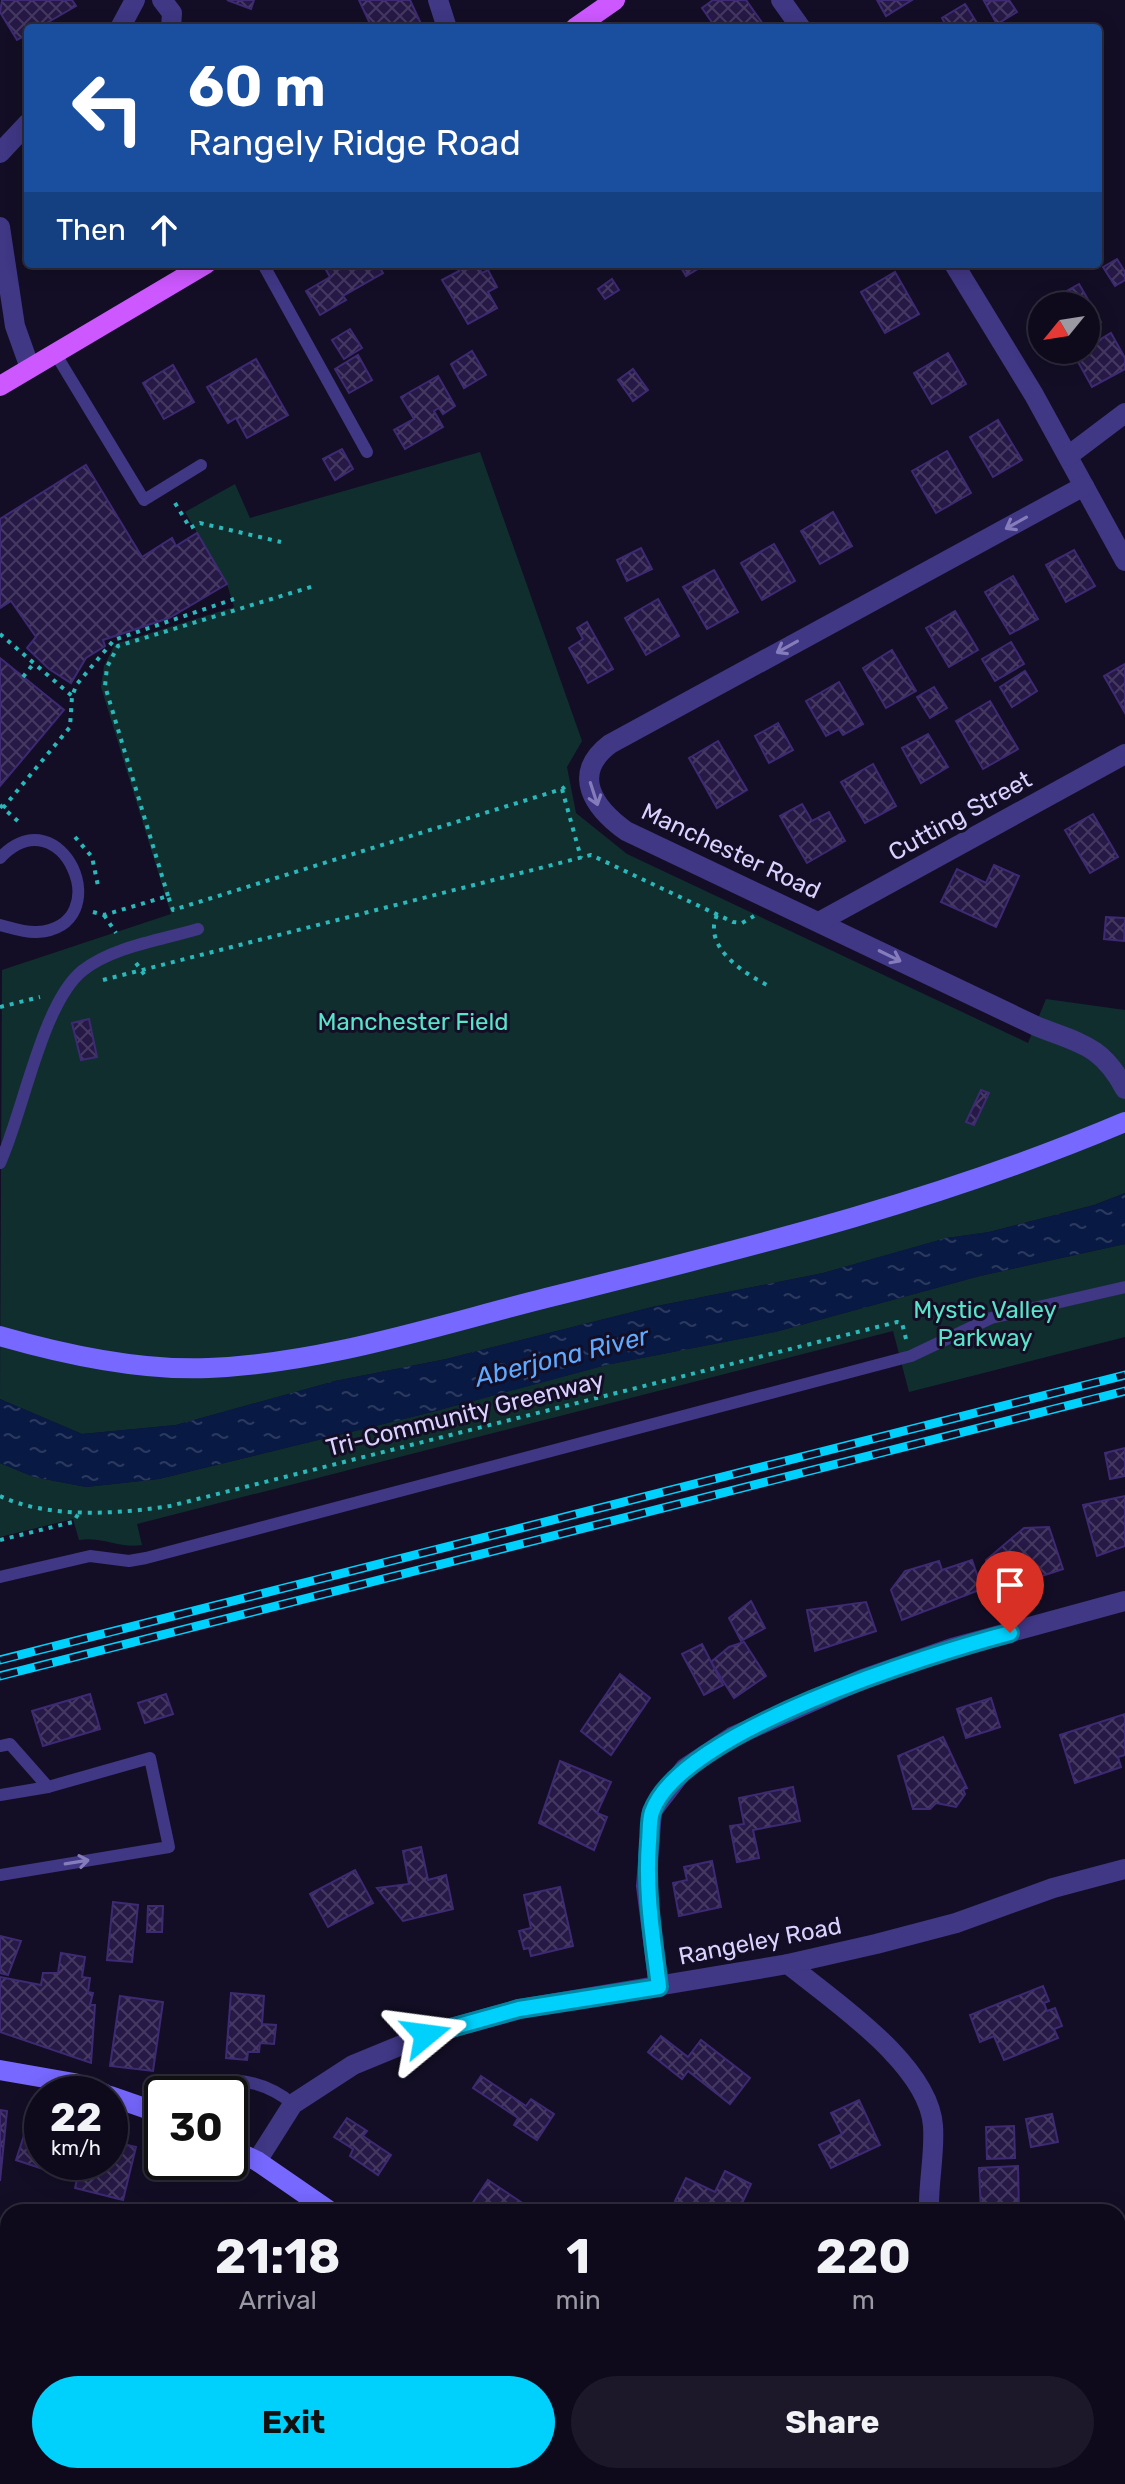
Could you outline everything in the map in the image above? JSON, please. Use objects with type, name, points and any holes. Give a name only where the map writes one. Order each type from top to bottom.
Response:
[{"type":"main road","points":[[581,24],[615,0]]},
{"type":"main road","points":[[0,386],[199,268]]},
{"type":"main road","points":[[0,1336],[73,1354],[161,1367],[241,1366],[309,1357],[861,1218],[1000,1172],[1125,1122]]},
{"type":"main road","points":[[0,2070],[34,2076]]},
{"type":"main road","points":[[248,2157],[319,2204]]},
{"type":"street","points":[[122,24],[128,7],[135,0]]},
{"type":"street","points":[[162,0],[172,13],[171,24]]},
{"type":"street","points":[[438,0],[446,24]]},
{"type":"street","points":[[781,0],[798,24]]},
{"type":"street","points":[[0,153],[24,127]]},
{"type":"street","points":[[0,227],[15,326],[30,368]]},
{"type":"street","points":[[956,268],[1068,456],[1125,561]]},
{"type":"street","points":[[1068,456],[1125,413]]},
{"type":"street","points":[[590,780],[596,756],[610,744],[1084,486]]},
{"type":"street","name":"Cutting Street","points":[[819,922],[1125,754]]},
{"type":"street","name":"Manchester Road","points":[[590,780],[598,807],[626,831],[1036,1026],[1091,1048],[1105,1057],[1125,1089]]},
{"type":"street","points":[[659,1987],[646,1886],[652,1811],[685,1768],[732,1737],[834,1692],[952,1648],[1125,1601]]},
{"type":"street","name":"Rangeley Road","points":[[257,2161],[293,2104],[353,2065],[426,2035],[519,2009],[788,1964],[956,1923],[1053,1888],[1125,1869]]},
{"type":"street","points":[[788,1964],[885,2043],[917,2082],[933,2123],[929,2204]]},
{"type":"lane","points":[[265,268],[367,452]]},
{"type":"lane","points":[[55,353],[144,500],[201,465]]},
{"type":"lane","points":[[0,858],[25,843],[53,846],[74,866],[79,888],[74,909],[53,928],[31,932],[0,925]]},
{"type":"lane","points":[[0,1163],[45,1035],[65,990],[94,963],[198,929]]},
{"type":"lane","points":[[0,1577],[90,1556],[140,1559],[911,1356],[980,1321],[1125,1287]]},
{"type":"lane","points":[[0,1746],[10,1744],[48,1787]]},
{"type":"lane","points":[[0,1795],[48,1787],[150,1758],[169,1847],[0,1875]]},
{"type":"lane","points":[[248,2081],[278,2091],[293,2104]]},
{"type":"path","points":[[166,487],[190,528],[200,523],[281,542]]},
{"type":"path","points":[[314,586],[118,646],[107,667],[105,686],[173,910],[562,789],[563,785],[590,780]]},
{"type":"path","points":[[21,824],[2,807],[70,727],[72,696],[82,675],[114,640],[234,599]]},
{"type":"path","points":[[0,634],[72,696]]},
{"type":"path","points":[[23,677],[34,663]]},
{"type":"path","points":[[562,789],[581,858]]},
{"type":"path","points":[[0,1007],[591,855],[717,915],[742,923],[758,913],[767,898]]},
{"type":"path","points":[[93,912],[104,915],[168,896]]},
{"type":"path","points":[[717,915],[714,935],[724,953],[745,972],[769,986]]},
{"type":"path","name":"Tri-Community Greenway","points":[[0,1496],[35,1507],[81,1510],[170,1506],[897,1322],[902,1323],[911,1356]]},
{"type":"path","points":[[0,1540],[73,1522],[81,1510]]},
{"type":"green space","name":"Manchester Field","points":[[480,452],[582,741],[567,767],[576,813],[627,854],[1028,1043],[1046,999],[1125,1010],[1125,1193],[1094,1205],[989,1232],[947,1238],[823,1273],[652,1307],[446,1359],[335,1381],[176,1425],[82,1434],[0,1399],[2,970],[171,914],[101,687],[104,666],[115,644],[234,607],[227,584],[185,512],[235,484],[250,518]]},
{"type":"green space","name":"Mystic Valley Parkway","points":[[1125,1244],[1125,1337],[909,1392],[893,1331],[137,1524],[142,1545],[79,1540],[73,1519],[0,1537],[0,1463],[34,1477],[86,1487],[159,1479],[428,1413],[606,1365],[775,1332],[980,1276]]},
{"type":"water","name":"Aberjona River","points":[[1125,1193],[1125,1244],[980,1276],[775,1332],[606,1365],[428,1413],[159,1479],[86,1487],[34,1477],[0,1463],[0,1399],[82,1434],[176,1425],[335,1381],[446,1359],[652,1307],[823,1273],[946,1238],[989,1232],[1095,1205]]},
{"type":"building","points":[[2,0],[72,0],[76,6],[45,24],[24,24],[24,36],[17,40],[0,12]]},
{"type":"building","points":[[227,0],[254,0],[251,9]]},
{"type":"building","points":[[359,0],[410,0],[421,24],[370,24]]},
{"type":"building","points":[[713,0],[746,0],[763,24],[713,24],[702,8]]},
{"type":"building","points":[[877,0],[912,0],[886,16]]},
{"type":"building","points":[[1009,0],[1017,12],[997,24],[984,1]]},
{"type":"building","points":[[965,4],[978,24],[945,24],[942,18]]},
{"type":"building","points":[[1117,259],[1125,272],[1125,280],[1115,286],[1103,267]]},
{"type":"building","points":[[380,268],[383,273],[343,296],[346,300],[320,315],[306,291],[330,277],[326,270]]},
{"type":"building","points":[[457,268],[479,268],[482,273],[488,270],[497,287],[488,292],[497,308],[468,324],[442,280],[459,271]]},
{"type":"building","points":[[681,268],[699,268],[686,276]]},
{"type":"building","points":[[895,272],[919,314],[885,333],[861,292]]},
{"type":"building","points":[[612,279],[619,290],[605,299],[598,289]]},
{"type":"building","points":[[1079,284],[1084,292],[1065,292]]},
{"type":"building","points":[[350,329],[362,348],[344,359],[332,340]]},
{"type":"building","points":[[1111,333],[1125,358],[1125,369],[1092,387],[1079,364],[1100,364],[1100,340]]},
{"type":"building","points":[[472,351],[486,375],[464,388],[451,364]]},
{"type":"building","points":[[948,353],[966,384],[932,404],[914,373]]},
{"type":"building","points":[[358,355],[372,380],[349,393],[335,369]]},
{"type":"building","points":[[256,359],[288,415],[247,438],[236,418],[228,423],[207,387]]},
{"type":"building","points":[[173,365],[194,402],[164,419],[143,383]]},
{"type":"building","points":[[633,369],[648,390],[633,401],[618,380]]},
{"type":"building","points":[[438,376],[455,406],[443,414],[439,408],[434,411],[443,427],[405,449],[394,430],[414,419],[401,397]]},
{"type":"building","points":[[998,420],[1022,460],[993,477],[970,437]]},
{"type":"building","points":[[342,449],[353,469],[335,480],[323,459]]},
{"type":"building","points":[[947,451],[971,493],[936,513],[912,471]]},
{"type":"building","points":[[86,465],[142,557],[172,538],[176,546],[197,533],[227,584],[169,618],[103,640],[105,646],[86,658],[71,683],[49,669],[27,648],[36,637],[11,601],[0,608],[0,519]]},
{"type":"building","points":[[833,512],[852,546],[820,564],[801,531]]},
{"type":"building","points":[[774,544],[795,581],[762,600],[741,563]]},
{"type":"building","points":[[641,548],[652,569],[627,581],[617,560]]},
{"type":"building","points":[[1074,550],[1095,586],[1066,602],[1046,565]]},
{"type":"building","points":[[714,570],[738,612],[707,629],[683,587]]},
{"type":"building","points":[[1013,576],[1038,619],[1010,634],[985,592]]},
{"type":"building","points":[[658,599],[679,636],[646,655],[625,618]]},
{"type":"building","points":[[955,611],[978,650],[949,667],[926,628]]},
{"type":"building","points":[[587,622],[613,669],[588,683],[569,648],[583,639],[577,628]]},
{"type":"building","points":[[1011,642],[1024,664],[995,681],[982,659]]},
{"type":"building","points":[[892,650],[916,691],[886,708],[863,668]]},
{"type":"building","points":[[0,658],[64,710],[0,786]]},
{"type":"building","points":[[1125,664],[1125,713],[1104,676]]},
{"type":"building","points":[[1025,671],[1037,691],[1012,707],[1000,687]]},
{"type":"building","points":[[839,682],[863,724],[843,735],[839,729],[826,736],[806,701]]},
{"type":"building","points":[[934,687],[947,708],[930,718],[917,697]]},
{"type":"building","points":[[990,701],[1018,749],[983,769],[956,721]]},
{"type":"building","points":[[778,723],[793,750],[769,763],[755,736]]},
{"type":"building","points":[[928,734],[948,767],[921,783],[902,748]]},
{"type":"building","points":[[718,741],[747,790],[717,808],[689,758]]},
{"type":"building","points":[[873,764],[896,806],[865,823],[841,782]]},
{"type":"building","points":[[802,804],[812,821],[829,812],[845,841],[807,863],[780,816]]},
{"type":"building","points":[[1093,814],[1118,857],[1090,873],[1065,830]]},
{"type":"building","points":[[994,865],[1019,876],[996,927],[941,902],[957,869],[986,883]]},
{"type":"building","points":[[1106,917],[1125,918],[1124,941],[1104,939]]},
{"type":"building","points":[[89,1019],[97,1057],[81,1060],[72,1023]]},
{"type":"building","points":[[981,1090],[989,1093],[974,1125],[966,1122]]},
{"type":"building","points":[[1125,1448],[1125,1476],[1110,1479],[1105,1453]]},
{"type":"building","points":[[1125,1496],[1125,1546],[1097,1556],[1083,1505]]},
{"type":"building","points":[[1049,1527],[1063,1569],[996,1591],[986,1560],[1024,1528]]},
{"type":"building","points":[[972,1560],[982,1589],[902,1620],[891,1590],[905,1571],[939,1561],[942,1570]]},
{"type":"building","points":[[751,1601],[765,1628],[741,1641],[729,1618]]},
{"type":"building","points":[[866,1602],[876,1631],[815,1651],[807,1610]]},
{"type":"building","points":[[744,1642],[766,1676],[734,1698],[711,1662],[729,1647]]},
{"type":"building","points":[[702,1644],[723,1685],[704,1695],[682,1654]]},
{"type":"building","points":[[620,1674],[650,1698],[611,1755],[581,1731]]},
{"type":"building","points":[[90,1694],[100,1729],[43,1746],[32,1711]]},
{"type":"building","points":[[166,1694],[173,1714],[145,1723],[138,1703]]},
{"type":"building","points":[[991,1698],[1000,1727],[966,1738],[957,1709]]},
{"type":"building","points":[[1125,1714],[1125,1755],[1118,1757],[1121,1767],[1075,1783],[1060,1735]]},
{"type":"building","points":[[943,1737],[967,1788],[963,1789],[965,1794],[956,1807],[936,1803],[930,1809],[913,1809],[898,1756]]},
{"type":"building","points":[[560,1761],[611,1782],[597,1813],[607,1817],[594,1850],[539,1823]]},
{"type":"building","points":[[793,1787],[800,1821],[753,1830],[759,1858],[737,1862],[730,1826],[744,1824],[739,1798]]},
{"type":"building","points":[[421,1847],[428,1880],[446,1875],[453,1909],[403,1921],[377,1888],[409,1884],[403,1851]]},
{"type":"building","points":[[712,1861],[721,1907],[679,1916],[673,1883],[687,1880],[684,1867]]},
{"type":"building","points":[[355,1870],[373,1903],[328,1927],[310,1894]]},
{"type":"building","points":[[560,1887],[573,1946],[531,1956],[529,1948],[524,1949],[519,1931],[531,1928],[524,1895]]},
{"type":"building","points":[[113,1902],[138,1905],[132,1962],[107,1960]]},
{"type":"building","points":[[148,1906],[163,1906],[162,1932],[147,1932]]},
{"type":"building","points":[[0,1936],[21,1941],[8,1975],[0,1973]]},
{"type":"building","points":[[61,1953],[85,1957],[82,1977],[90,1978],[88,1992],[93,1993],[90,2005],[95,2005],[91,2063],[0,2032],[0,1977],[41,1985],[43,1973],[58,1973]]},
{"type":"building","points":[[1043,1986],[1049,2001],[1044,2003],[1047,2011],[1055,2008],[1062,2026],[1054,2029],[1058,2038],[1004,2060],[994,2036],[980,2042],[970,2015]]},
{"type":"building","points":[[231,1993],[264,1996],[262,2024],[276,2025],[274,2044],[260,2043],[259,2052],[248,2052],[247,2060],[226,2058]]},
{"type":"building","points":[[120,1996],[163,2002],[153,2071],[110,2066]]},
{"type":"building","points":[[661,2036],[688,2057],[701,2040],[750,2078],[730,2104],[688,2071],[682,2079],[648,2052]]},
{"type":"building","points":[[481,2076],[526,2106],[531,2099],[554,2114],[537,2140],[514,2125],[518,2118],[473,2088]]},
{"type":"building","points":[[859,2100],[880,2145],[831,2168],[819,2145],[842,2134],[831,2113]]},
{"type":"building","points":[[0,2110],[7,2111],[0,2181]]},
{"type":"building","points":[[1052,2114],[1058,2142],[1031,2147],[1026,2119]]},
{"type":"building","points":[[347,2118],[367,2131],[363,2136],[391,2155],[378,2175],[350,2156],[353,2149],[334,2137]]},
{"type":"building","points":[[1014,2126],[1015,2158],[987,2159],[986,2127]]},
{"type":"building","points":[[24,2135],[24,2163],[16,2160]]},
{"type":"building","points":[[128,2145],[136,2147],[128,2180]]},
{"type":"building","points":[[1018,2166],[1019,2204],[981,2204],[979,2168]]},
{"type":"building","points":[[725,2171],[751,2184],[742,2204],[681,2204],[675,2201],[686,2178],[715,2192]]},
{"type":"building","points":[[77,2180],[128,2180],[123,2200],[75,2188]]},
{"type":"building","points":[[488,2180],[524,2204],[472,2204]]},
{"type":"railway","points":[[0,1660],[1125,1375]]},
{"type":"railway","points":[[0,1676],[1125,1391]]},
{"type":"route","points":[[426,2035],[519,2009],[659,1987],[646,1886],[652,1811],[685,1768],[732,1737],[863,1679],[952,1648],[1010,1633]]}]
